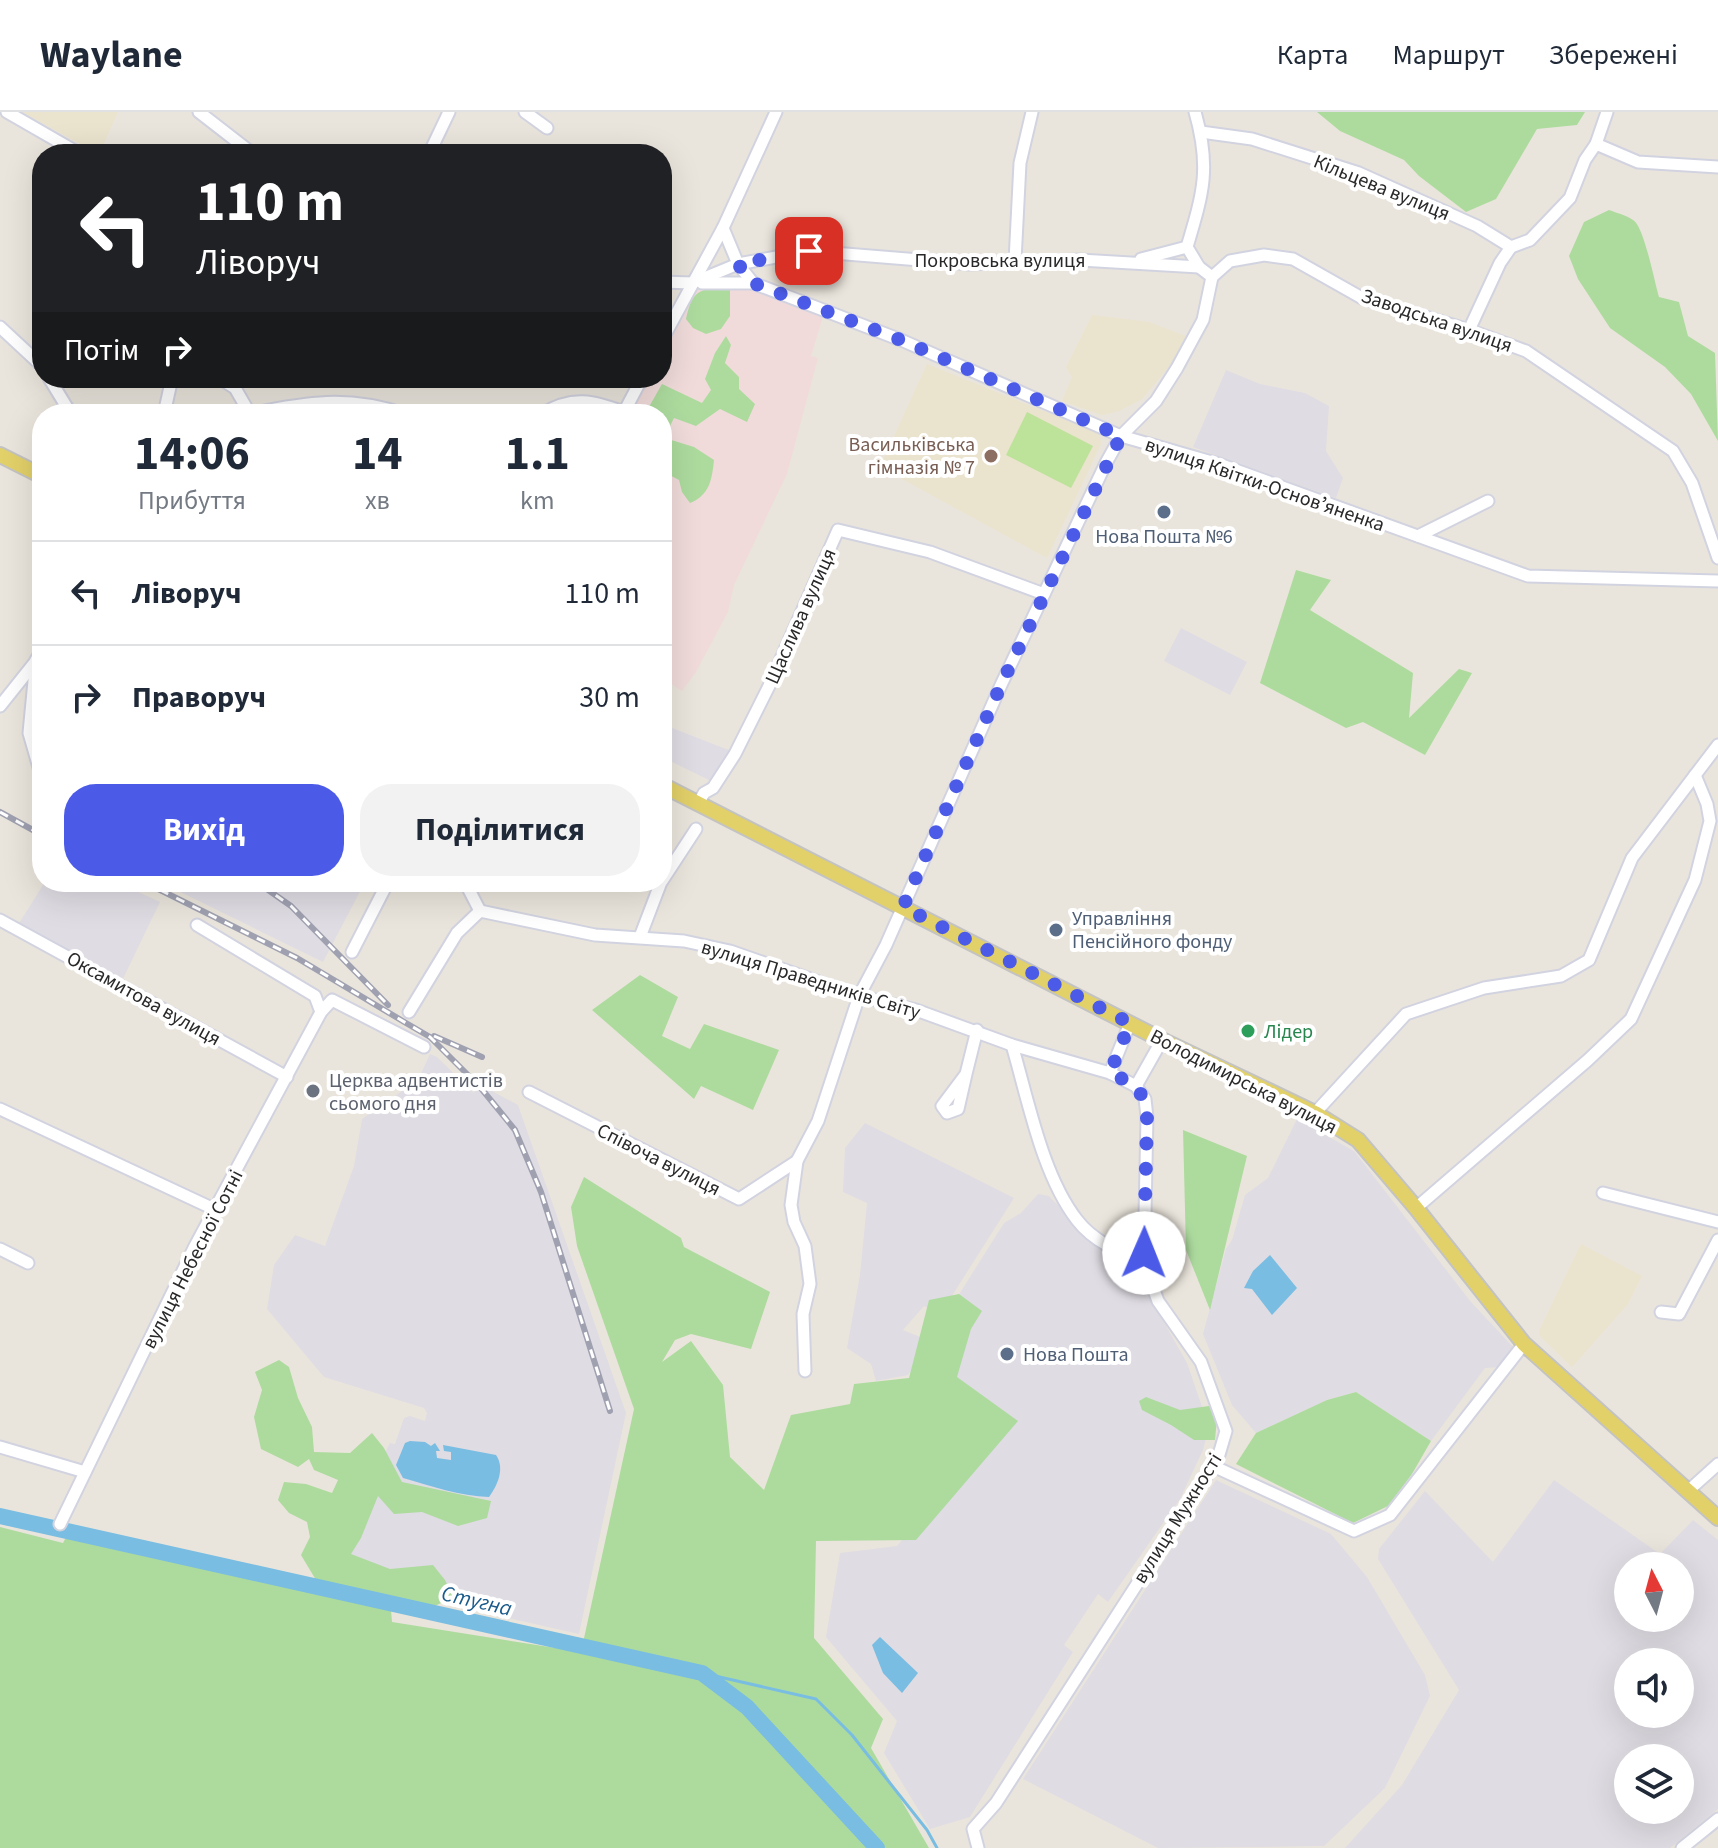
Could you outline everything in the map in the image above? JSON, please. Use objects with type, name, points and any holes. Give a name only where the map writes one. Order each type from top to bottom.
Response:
[{"type":"main road","points":[[0,455],[32,471]]},
{"type":"main road","name":"Володимирська вулиця","points":[[672,790],[1162,1040],[1315,1113],[1358,1140],[1524,1344],[1718,1518]]},
{"type":"street","points":[[7,112],[63,144]]},
{"type":"street","points":[[199,112],[240,144]]},
{"type":"street","points":[[434,144],[449,112]]},
{"type":"street","points":[[525,112],[547,128]]},
{"type":"street","points":[[672,321],[723,228],[776,112]]},
{"type":"street","points":[[1015,261],[1020,163],[1032,112]]},
{"type":"street","points":[[903,907],[1001,685],[1121,436],[1156,401],[1203,320],[1212,277],[1199,267],[1187,247],[1202,195],[1206,164],[1195,112]]},
{"type":"street","points":[[1469,330],[1500,263],[1511,247],[1530,240],[1570,198],[1585,160],[1596,144],[1607,112]]},
{"type":"street","name":"Кільцева вулиця","points":[[1201,132],[1252,139],[1359,173],[1477,226],[1511,247]]},
{"type":"street","points":[[1596,144],[1638,162],[1718,167]]},
{"type":"street","points":[[723,228],[738,264],[753,283]]},
{"type":"street","points":[[1130,262],[1187,247]]},
{"type":"street","name":"Покровська вулиця","points":[[672,282],[692,283],[738,264],[809,251],[969,264],[1015,261],[1130,262],[1199,267]]},
{"type":"street","name":"Заводська вулиця","points":[[1212,277],[1230,261],[1264,255],[1293,259],[1362,298],[1469,330],[1526,351],[1673,451],[1692,483],[1718,558]]},
{"type":"street","points":[[692,283],[753,283]]},
{"type":"street","name":"вулиця Квітки-Основʼяненка","points":[[753,283],[901,340],[1121,436],[1219,464],[1528,576],[1717,578]]},
{"type":"street","points":[[0,327],[32,357]]},
{"type":"street","points":[[566,404],[585,400],[597,404]]},
{"type":"street","points":[[298,404],[341,401],[356,404]]},
{"type":"street","points":[[1418,536],[1488,501]]},
{"type":"street","name":"Щаслива вулиця","points":[[698,804],[704,793],[713,788],[749,727],[838,530],[930,552],[1044,594]]},
{"type":"street","points":[[0,706],[32,664]]},
{"type":"street","points":[[32,710],[29,733],[32,743]]},
{"type":"street","points":[[1315,1113],[1406,1014],[1484,988],[1561,976],[1589,960],[1632,858],[1718,745]]},
{"type":"street","points":[[1416,1208],[1588,1060],[1631,1019],[1695,880],[1710,821],[1707,804],[1695,775]]},
{"type":"street","points":[[1701,788],[1718,804]]},
{"type":"street","points":[[672,866],[696,829]]},
{"type":"street","points":[[352,952],[383,892]]},
{"type":"street","points":[[409,1012],[457,933],[480,911],[470,892]]},
{"type":"street","points":[[640,937],[658,892]]},
{"type":"street","name":"Співоча вулиця","points":[[529,1092],[739,1199],[797,1161],[818,1121],[859,996],[903,907]]},
{"type":"street","name":"вулиця Праведників Світу","points":[[480,911],[595,935],[684,941],[730,951],[859,996],[916,1010],[1012,1045],[1110,1073],[1136,1086]]},
{"type":"street","name":"Оксамитова вулиця","points":[[0,920],[287,1077]]},
{"type":"street","points":[[197,925],[315,996],[321,1012]]},
{"type":"street","name":"вулиця Небесної Сотні","points":[[60,1524],[195,1246],[321,1012],[332,1000],[424,1047]]},
{"type":"street","points":[[1110,1073],[1130,1023]]},
{"type":"street","points":[[966,1074],[977,1030]]},
{"type":"street","points":[[1136,1086],[1162,1040]]},
{"type":"street","points":[[1012,1045],[1053,1180],[1059,1190],[1078,1221],[1114,1251],[1144,1263]]},
{"type":"street","name":"вулиця Мужності","points":[[979,1848],[973,1829],[996,1803],[1213,1466],[1226,1431],[1201,1362],[1158,1301],[1144,1263],[1147,1117],[1145,1099],[1136,1086]]},
{"type":"street","points":[[0,1109],[216,1210]]},
{"type":"street","points":[[797,1161],[791,1205],[794,1222],[805,1246],[810,1284],[803,1314],[805,1371]]},
{"type":"street","points":[[1603,1193],[1718,1222]]},
{"type":"street","points":[[1661,1312],[1679,1314],[1718,1240]]},
{"type":"street","points":[[0,1249],[28,1263]]},
{"type":"street","points":[[1213,1466],[1354,1531],[1390,1515],[1524,1344]]},
{"type":"street","points":[[0,1447],[85,1472]]},
{"type":"street","points":[[1688,1491],[1718,1464]]},
{"type":"street","points":[[1685,1847],[1718,1819]]},
{"type":"shaded area","points":[[22,112],[118,112],[104,144],[81,144]]},
{"type":"shaded area","points":[[737,281],[825,310],[811,356],[818,358],[787,474],[734,585],[728,612],[696,672],[682,691],[672,684],[672,404],[628,404],[637,388],[672,388],[672,321],[692,283]]},
{"type":"shaded area","points":[[1092,315],[1149,322],[1188,337],[1171,364],[1142,399],[1119,411],[1102,415],[1062,401],[1072,377],[1066,367]]},
{"type":"shaded area","name":"Васильківська гімназія № 7","points":[[927,364],[1100,434],[1101,444],[1047,558],[880,467]]},
{"type":"shaded area","points":[[1226,370],[1260,384],[1305,393],[1329,406],[1326,451],[1343,478],[1336,498],[1193,447]]},
{"type":"shaded area","points":[[1181,628],[1247,662],[1230,695],[1164,661]]},
{"type":"shaded area","points":[[672,728],[731,751],[713,782],[672,762]]},
{"type":"shaded area","points":[[39,892],[138,892],[160,902],[120,985],[16,928]]},
{"type":"shaded area","points":[[180,892],[360,892],[323,962]]},
{"type":"shaded area","points":[[430,1054],[474,1093],[479,1084],[518,1105],[626,1413],[579,1634],[331,1578],[373,1476],[390,1443],[395,1444],[404,1418],[410,1416],[425,1421],[427,1413],[424,1408],[324,1377],[267,1309],[274,1265],[295,1235],[325,1246],[354,1166],[362,1119],[418,1080]]},
{"type":"shaded area","points":[[1297,1119],[1354,1151],[1471,1302],[1513,1347],[1500,1367],[1485,1368],[1431,1441],[1356,1392],[1327,1400],[1256,1433],[1232,1405],[1203,1334],[1226,1249],[1232,1240],[1245,1195],[1268,1178]]},
{"type":"shaded area","points":[[865,1123],[1014,1198],[943,1310],[938,1313],[924,1306],[903,1330],[925,1339],[925,1353],[908,1375],[876,1381],[871,1364],[847,1348],[860,1275],[867,1203],[843,1192],[845,1148]]},
{"type":"shaded area","points":[[1038,1194],[1049,1196],[1090,1238],[1137,1266],[1153,1303],[1187,1363],[1209,1427],[1203,1450],[1180,1499],[1108,1602],[1098,1594],[1064,1645],[1073,1652],[970,1817],[930,1829],[884,1753],[897,1721],[826,1637],[840,1553],[897,1546],[1004,1422],[949,1376],[953,1304],[1004,1223],[1021,1213]]},
{"type":"shaded area","points":[[1581,1244],[1642,1276],[1628,1304],[1572,1367],[1540,1336],[1539,1331]]},
{"type":"shaded area","points":[[1216,1480],[1331,1534],[1367,1577],[1425,1675],[1430,1696],[1385,1788],[1324,1846],[1158,1848],[1023,1779]]},
{"type":"shaded area","points":[[1554,1480],[1657,1552],[1614,1552],[1614,1632],[1694,1632],[1694,1552],[1662,1552],[1693,1520],[1718,1540],[1718,1809],[1670,1848],[1345,1848],[1402,1785],[1459,1690],[1378,1559],[1379,1549],[1425,1491],[1493,1562]]},
{"type":"green space","points":[[1317,112],[1585,112],[1577,125],[1537,129],[1496,199],[1466,212],[1419,176],[1404,160],[1340,131]]},
{"type":"green space","points":[[1609,210],[1637,224],[1659,297],[1679,302],[1688,336],[1715,353],[1718,441],[1691,394],[1665,367],[1610,328],[1578,279],[1569,256],[1584,222]]},
{"type":"green space","points":[[730,288],[730,316],[721,329],[706,334],[693,328],[686,319],[695,295],[705,290]]},
{"type":"green space","points":[[726,336],[731,345],[725,363],[739,377],[739,389],[755,404],[747,422],[720,409],[696,426],[674,418],[672,422],[672,404],[651,404],[660,388],[670,388],[702,403],[711,390],[705,379],[715,353]]},
{"type":"green space","points":[[1027,412],[1093,446],[1071,488],[1006,455]]},
{"type":"green space","points":[[672,440],[694,447],[714,460],[711,480],[697,500],[690,503],[682,492],[679,480],[672,476]]},
{"type":"green space","points":[[1296,570],[1331,580],[1310,610],[1413,673],[1409,718],[1459,669],[1472,673],[1425,755],[1363,722],[1346,728],[1260,683]]},
{"type":"green space","points":[[640,975],[678,997],[662,1036],[690,1049],[704,1024],[779,1050],[753,1110],[701,1086],[694,1099],[592,1010]]},
{"type":"green space","points":[[1183,1130],[1247,1156],[1210,1310],[1186,1250]]},
{"type":"green space","points":[[584,1177],[681,1238],[684,1247],[770,1292],[751,1349],[691,1334],[675,1340],[662,1362],[691,1341],[723,1385],[730,1457],[764,1490],[791,1415],[850,1404],[854,1384],[909,1378],[929,1300],[959,1294],[982,1311],[971,1329],[957,1377],[1018,1421],[916,1540],[816,1541],[814,1638],[883,1719],[871,1748],[929,1848],[0,1848],[0,1527],[63,1543],[67,1535],[391,1610],[392,1622],[581,1652],[634,1409],[577,1246],[571,1207]]},
{"type":"green space","points":[[279,1360],[289,1367],[298,1398],[312,1427],[314,1452],[350,1453],[372,1433],[384,1448],[402,1482],[491,1501],[487,1518],[458,1526],[422,1512],[394,1514],[378,1496],[351,1554],[390,1569],[433,1565],[453,1597],[433,1607],[316,1580],[301,1555],[310,1537],[307,1522],[289,1513],[278,1500],[284,1482],[306,1484],[332,1493],[338,1480],[314,1470],[309,1459],[298,1467],[261,1449],[254,1417],[262,1390],[255,1372]]},
{"type":"green space","points":[[1356,1392],[1431,1441],[1388,1506],[1353,1523],[1236,1464],[1256,1433],[1327,1400]]},
{"type":"green space","points":[[1146,1397],[1180,1410],[1209,1406],[1217,1418],[1215,1440],[1194,1440],[1142,1410],[1139,1401]]},
{"type":"water","points":[[1270,1255],[1297,1288],[1272,1315],[1252,1289],[1244,1288],[1253,1271]]},
{"type":"water","points":[[425,1442],[431,1446],[435,1443],[440,1451],[436,1451],[437,1458],[451,1460],[451,1452],[444,1451],[443,1445],[496,1455],[500,1471],[498,1482],[489,1497],[467,1495],[403,1478],[396,1465],[405,1443]]},
{"type":"water","points":[[880,1637],[918,1673],[902,1693],[883,1673],[872,1645]]},
{"type":"waterway","name":"Стугна","points":[[0,1516],[702,1673],[747,1707],[877,1848]]},
{"type":"waterway","points":[[702,1673],[816,1699],[852,1735],[927,1830],[937,1848]]},
{"type":"railway","points":[[0,812],[32,830]]},
{"type":"railway","points":[[164,892],[297,958],[430,1037],[480,1087],[515,1130],[541,1192],[610,1411]]},
{"type":"railway","points":[[271,892],[291,906],[388,1005]]},
{"type":"railway","points":[[434,1036],[482,1057]]},
{"type":"place","name":"Васильківська гімназія № 7","points":[[991,456]]},
{"type":"place","name":"Нова Пошта №6","points":[[1164,512]]},
{"type":"place","name":"Управління Пенсійного фонду","points":[[1056,930]]},
{"type":"place","name":"Лідер","points":[[1248,1031]]},
{"type":"place","name":"Церква адвентистів сьомого дня","points":[[313,1091]]},
{"type":"place","name":"Нова Пошта","points":[[1007,1354]]},
{"type":"route","points":[[809,251],[738,264],[753,283],[901,340],[1121,436],[1001,685],[903,907],[1130,1023],[1110,1073],[1136,1086],[1145,1099],[1144,1253]]}]
